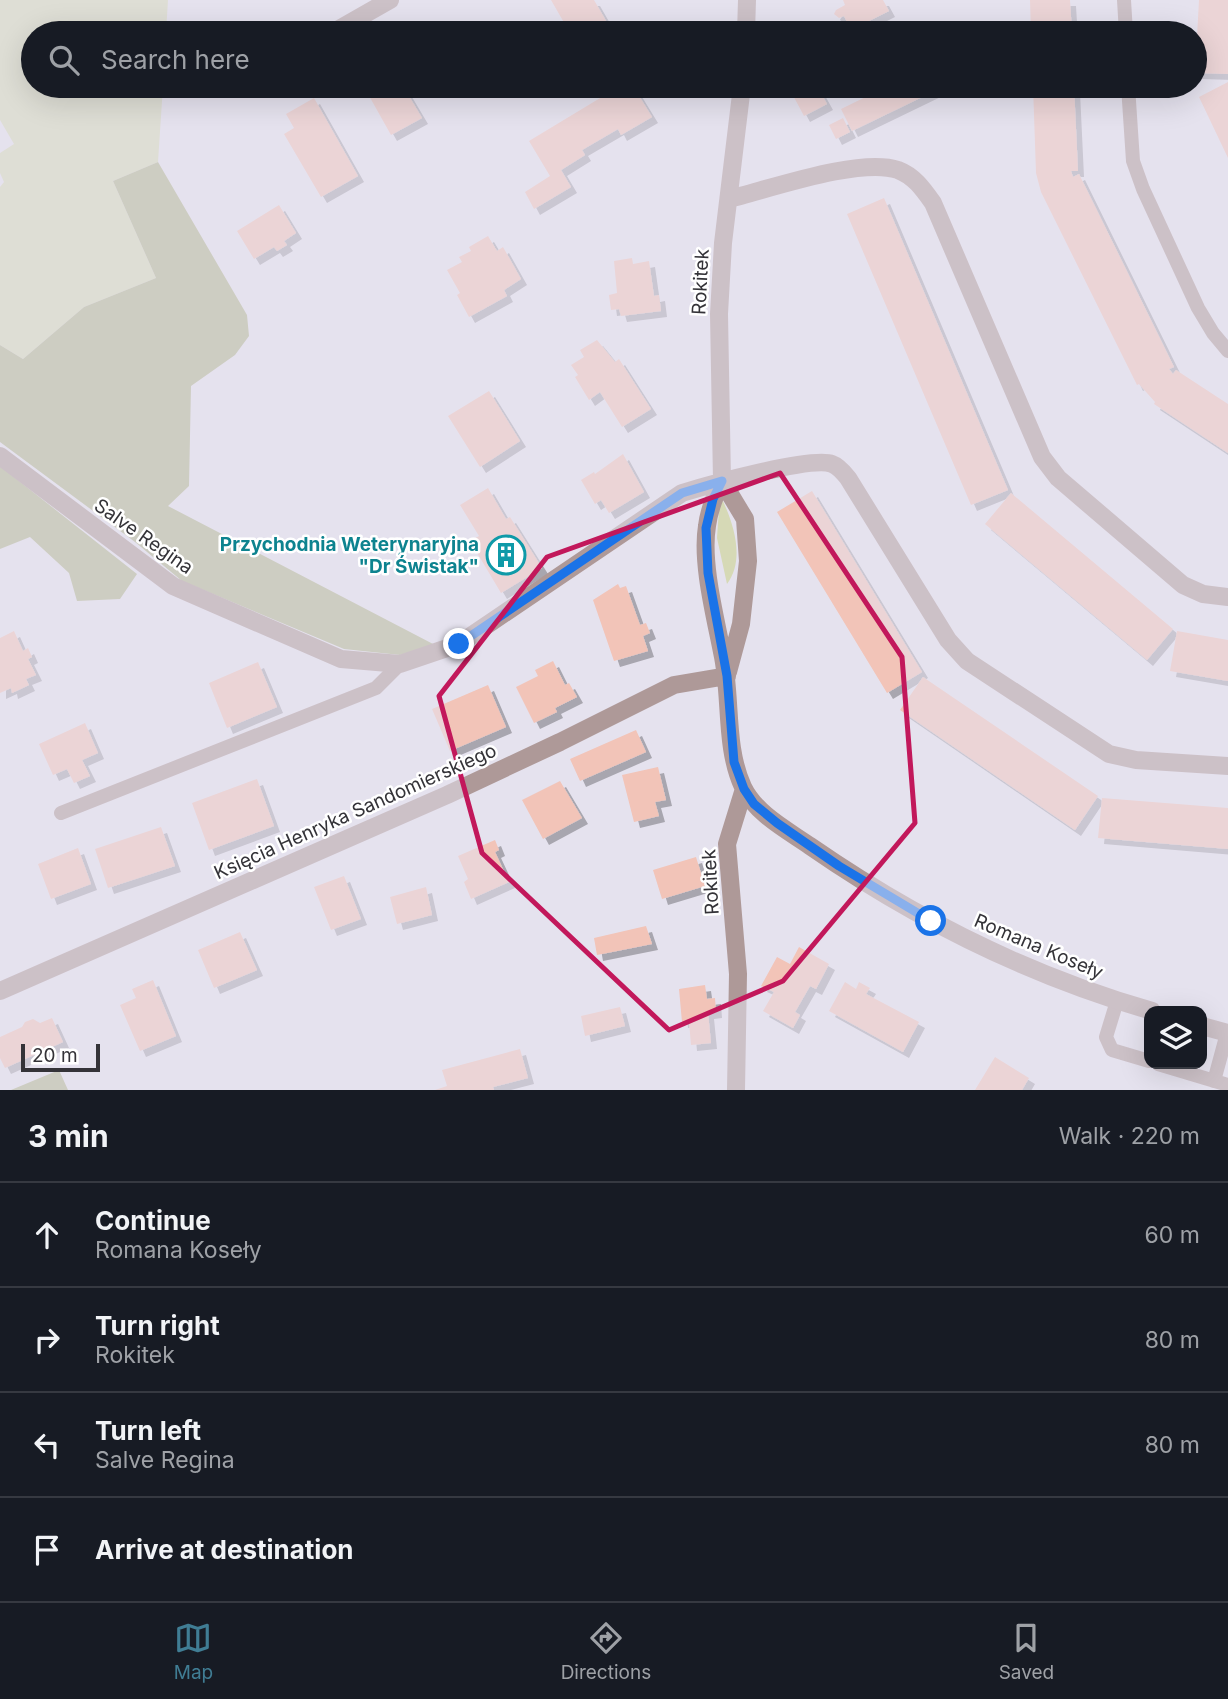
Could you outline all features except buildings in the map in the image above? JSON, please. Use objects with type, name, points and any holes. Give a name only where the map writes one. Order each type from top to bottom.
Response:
[{"type":"street","points":[[353,21],[390,0]]},
{"type":"street","points":[[746,21],[747,0]]},
{"type":"street","name":"Rokitek","points":[[736,1090],[737,974],[727,844],[744,789],[734,762],[727,676],[708,573],[706,528],[713,499],[722,481],[719,314],[741,98]]},
{"type":"street","points":[[729,199],[846,169],[876,166],[900,171],[919,183],[933,203],[1042,457],[1050,468],[1058,478],[1183,585],[1203,594],[1228,597]]},
{"type":"street","name":"Salve Regina","points":[[0,456],[173,586],[341,659],[400,664],[459,644],[682,493],[722,481],[816,461],[834,464],[848,478],[948,640],[968,661],[1110,754],[1136,760],[1228,766]]},
{"type":"street","name":"Rokitek","points":[[722,481],[745,519],[748,561],[741,624],[727,676]]},
{"type":"street","name":"Księcia Henryka Sandomierskiego","points":[[0,991],[447,794],[674,685],[727,676]]},
{"type":"street","name":"Romana Koseły","points":[[744,789],[754,804],[787,830],[839,866],[931,921],[1024,965],[1144,1009]]},
{"type":"street","points":[[1207,1027],[1228,1033]]},
{"type":"lane","points":[[1124,0],[1125,21]]},
{"type":"lane","points":[[1130,98],[1133,161],[1143,190],[1198,308],[1228,351]]},
{"type":"lane","points":[[61,813],[376,688],[400,664]]},
{"type":"lane","points":[[1117,1001],[1106,1037],[1112,1050],[1144,1060]]},
{"type":"lane","points":[[1175,1069],[1221,1083],[1228,1033]]},
{"type":"highlighted area","points":[[780,473],[902,657],[915,823],[783,981],[669,1030],[482,853],[439,696],[547,557]]},
{"type":"green space","points":[[0,0],[168,0],[167,21],[21,21],[21,98],[162,98],[158,162],[113,181],[156,278],[84,307],[23,359],[0,345],[0,187],[4,182],[0,173],[0,153],[14,144],[0,120]]},
{"type":"green space","points":[[158,162],[247,315],[249,336],[235,355],[191,386],[189,486],[168,506],[435,645],[400,655],[344,649],[182,581],[135,542],[0,442],[0,345],[23,359],[84,307],[156,278],[113,181]]},
{"type":"green space","points":[[0,466],[137,574],[120,599],[77,601],[69,573],[30,537],[0,549]]},
{"type":"green space","points":[[720,495],[733,528],[737,552],[733,574],[727,584],[717,538]]},
{"type":"green space","points":[[59,1070],[68,1090],[11,1090]]},
{"type":"place","name":"Przychodnia Weterynaryjna \"Dr Świstak\"","points":[[506,555]]},
{"type":"route","points":[[459,644],[682,493],[722,481],[713,499],[706,528],[708,573],[727,676],[734,762],[744,789],[754,804],[777,823],[839,866],[931,921]]}]
